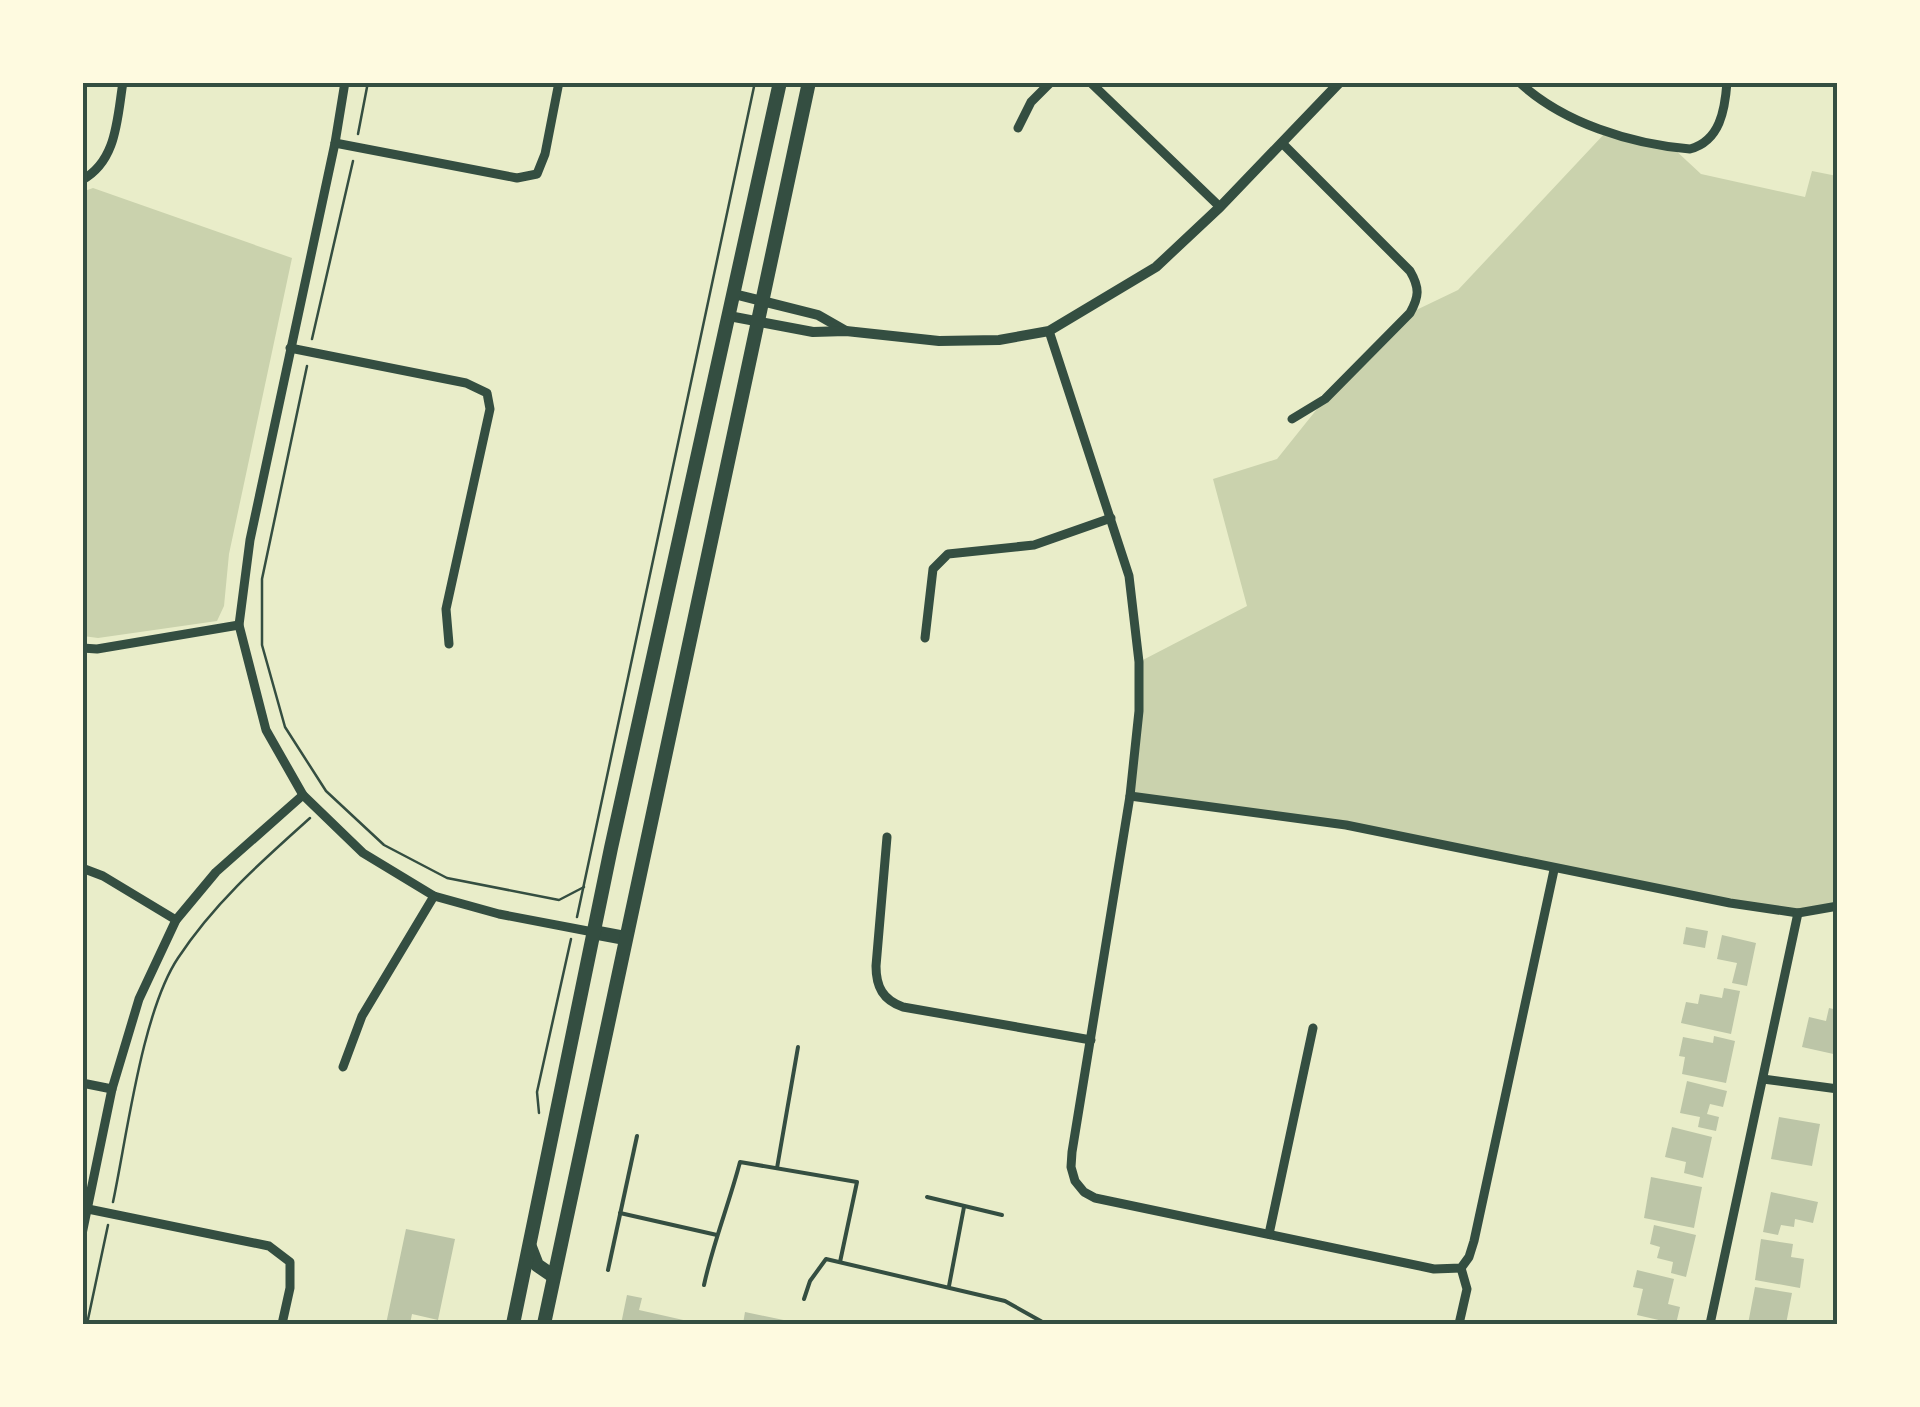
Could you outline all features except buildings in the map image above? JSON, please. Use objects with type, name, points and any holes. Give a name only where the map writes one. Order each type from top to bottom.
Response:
[{"type":"main road","points":[[544,1324],[549,1300],[530,1246],[594,932],[780,82]]},
{"type":"main road","points":[[513,1324],[520,1293],[558,1252],[810,82]]},
{"type":"main road","points":[[666,606],[694,612]]},
{"type":"main road","points":[[594,932],[625,938]]},
{"type":"street","points":[[82,180],[100,170],[112,146],[123,82]]},
{"type":"street","points":[[345,82],[250,540],[240,625],[266,730],[303,796],[363,853],[434,896],[499,914],[594,932]]},
{"type":"street","points":[[335,143],[517,178],[537,174],[546,154],[560,82]]},
{"type":"street","points":[[1018,128],[1031,102],[1052,82]]},
{"type":"street","points":[[1090,82],[1220,207]]},
{"type":"street","points":[[730,316],[813,332],[846,331],[921,340],[999,340],[1049,331],[1156,267],[1220,207],[1340,82]]},
{"type":"street","points":[[1519,82],[1576,120],[1607,132],[1690,149],[1702,146],[1713,136],[1725,103],[1726,82]]},
{"type":"street","points":[[1282,143],[1410,271],[1418,286],[1417,301],[1410,313],[1325,399],[1292,419]]},
{"type":"street","points":[[734,294],[818,314],[846,331]]},
{"type":"street","points":[[1049,331],[1129,576],[1138,644],[1139,711],[1130,796],[1071,1167],[1075,1181],[1084,1192],[1142,1209],[1434,1269],[1461,1268]]},
{"type":"street","points":[[290,348],[466,383],[486,393],[490,409],[446,610],[449,644]]},
{"type":"street","points":[[924,638],[932,569],[948,554],[1034,546],[1111,518]]},
{"type":"street","points":[[82,648],[97,649],[240,625]]},
{"type":"street","points":[[82,1234],[112,1089],[139,999],[176,920],[216,872],[303,796]]},
{"type":"street","points":[[1130,796],[1346,824],[1554,870],[1730,903],[1798,913],[1838,906]]},
{"type":"street","points":[[887,837],[876,981],[892,1003],[1091,1040]]},
{"type":"street","points":[[82,868],[104,876],[176,920]]},
{"type":"street","points":[[1461,1268],[1474,1241],[1554,870]]},
{"type":"street","points":[[343,1066],[362,1016],[434,896]]},
{"type":"street","points":[[1710,1324],[1798,913]]},
{"type":"street","points":[[1269,1234],[1312,1028]]},
{"type":"street","points":[[1763,1079],[1838,1089]]},
{"type":"street","points":[[82,1083],[112,1089]]},
{"type":"street","points":[[88,1209],[269,1246],[290,1262],[290,1288],[282,1324]]},
{"type":"street","points":[[1459,1324],[1467,1289],[1461,1268]]},
{"type":"lane","points":[[776,1168],[798,1047]]},
{"type":"lane","points":[[608,1270],[637,1136]]},
{"type":"lane","points":[[704,1285],[740,1162],[857,1182],[840,1262]]},
{"type":"lane","points":[[928,1197],[1002,1215]]},
{"type":"lane","points":[[948,1288],[964,1207]]},
{"type":"lane","points":[[620,1213],[717,1235]]},
{"type":"lane","points":[[804,1299],[810,1281],[826,1259],[1005,1301],[1046,1324]]},
{"type":"path","points":[[368,82],[262,579],[262,645],[285,727],[326,791],[384,846],[447,878],[559,900],[585,887]]},
{"type":"path","points":[[539,1112],[538,1092],[755,82]]},
{"type":"path","points":[[88,1324],[154,1012],[176,961],[234,887],[318,810]]},
{"type":"green space","points":[[1607,131],[1673,148],[1701,174],[1805,197],[1812,171],[1837,176],[1837,906],[1798,913],[1346,825],[1130,796],[1139,662],[1247,606],[1213,479],[1277,459],[1325,399],[1410,313],[1458,290]]},
{"type":"green space","points":[[93,188],[292,258],[229,554],[224,606],[217,621],[98,638],[83,636],[82,192]]}]
